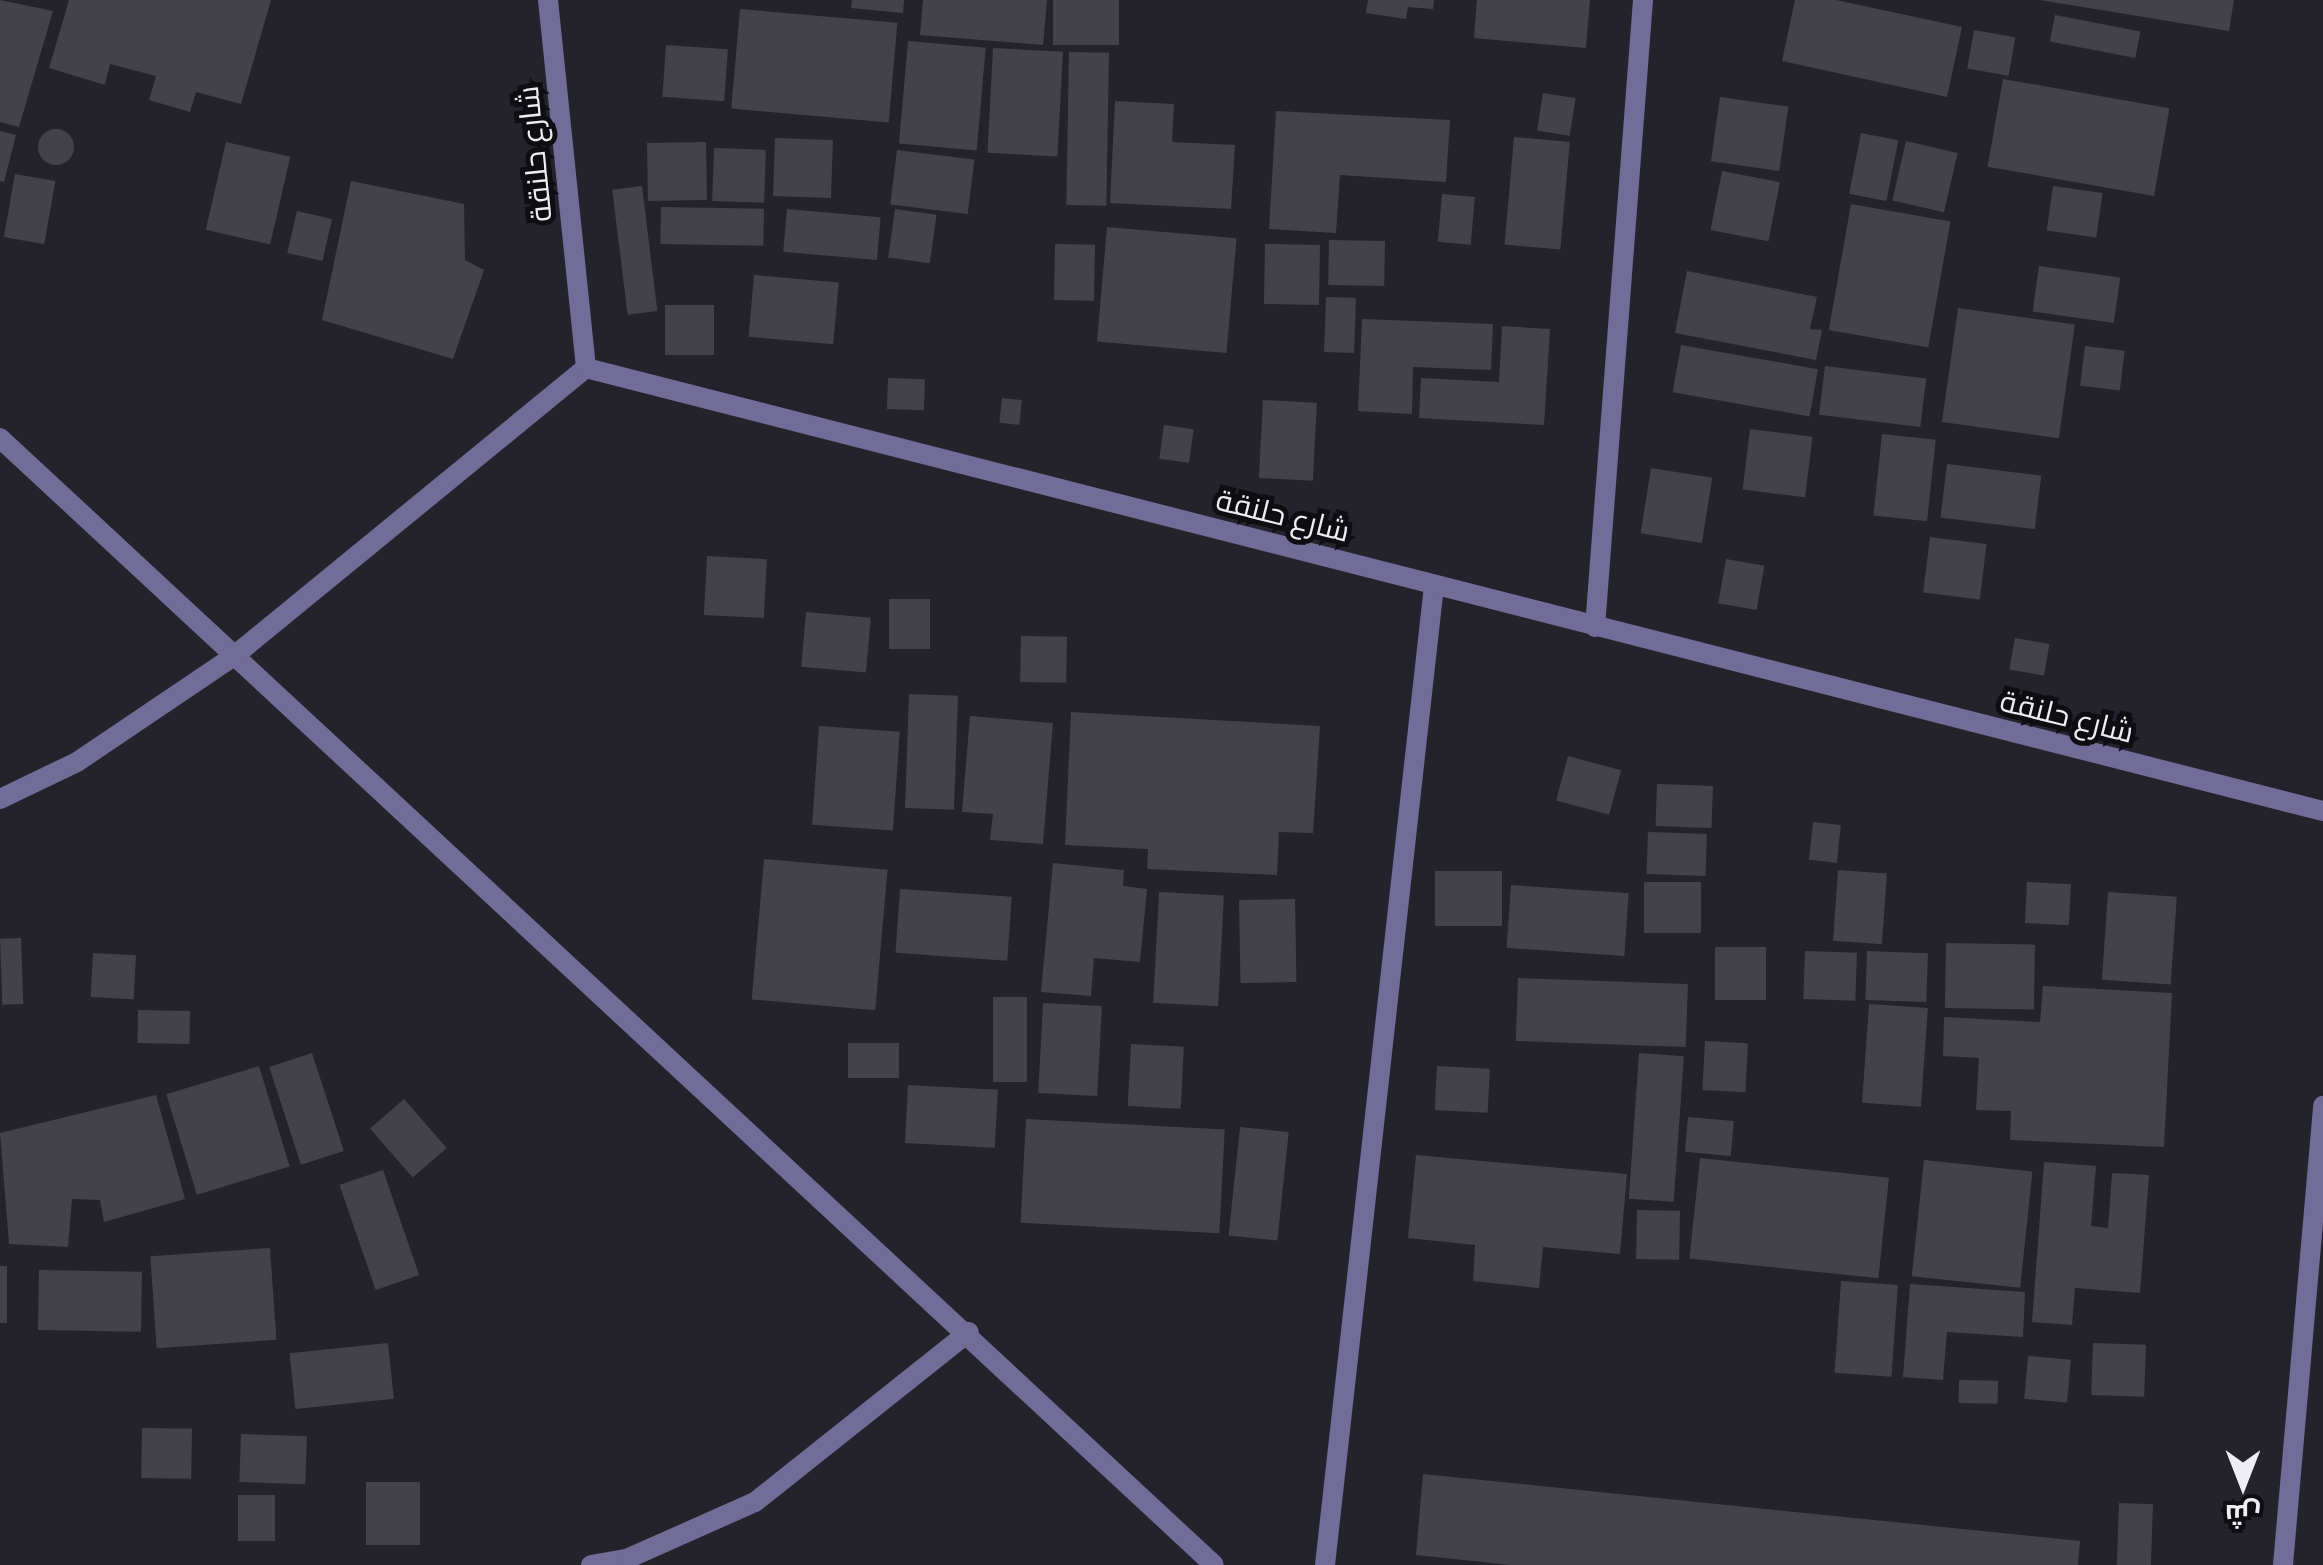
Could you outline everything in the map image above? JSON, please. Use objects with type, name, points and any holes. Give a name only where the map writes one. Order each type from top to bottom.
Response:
[{"type":"street","name":"شارع حلنقة","points":[[548,0],[586,368],[2323,812]]},
{"type":"street","points":[[1595,627],[1643,0]]},
{"type":"street","points":[[0,799],[77,762],[234,656],[586,368]]},
{"type":"street","points":[[0,438],[969,1332],[1214,1565]]},
{"type":"street","points":[[1325,1565],[1434,585]]},
{"type":"street","points":[[2282,1565],[2323,1106]]},
{"type":"street","points":[[592,1565],[629,1558],[755,1502],[969,1332]]},
{"type":"building","points":[[0,0],[53,11],[19,127],[0,122]]},
{"type":"building","points":[[69,0],[271,0],[241,104],[196,92],[190,112],[149,100],[156,76],[110,64],[105,85],[49,68]]},
{"type":"building","points":[[852,0],[904,0],[903,13],[851,8]]},
{"type":"building","points":[[923,0],[1047,0],[1043,45],[920,35]]},
{"type":"building","points":[[1053,0],[1119,0],[1119,45],[1053,45]]},
{"type":"building","points":[[1368,0],[1434,0],[1433,9],[1408,7],[1406,19],[1366,13]]},
{"type":"building","points":[[1477,0],[1590,0],[1586,48],[1474,38]]},
{"type":"building","points":[[1795,0],[1836,0],[1962,27],[1947,97],[1782,61]]},
{"type":"building","points":[[2040,0],[2234,0],[2229,31]]},
{"type":"building","points":[[740,9],[897,23],[889,122],[731,109]]},
{"type":"building","points":[[2055,15],[2140,32],[2135,58],[2050,42]]},
{"type":"building","points":[[1974,30],[2015,37],[2009,76],[1967,68]]},
{"type":"building","points":[[908,41],[986,48],[977,150],[899,144]]},
{"type":"building","points":[[666,45],[728,49],[724,101],[662,97]]},
{"type":"building","points":[[993,48],[1063,52],[1057,157],[988,153]]},
{"type":"building","points":[[1069,52],[1109,53],[1106,206],[1066,205]]},
{"type":"building","points":[[2003,79],[2169,108],[2154,196],[1988,167]]},
{"type":"building","points":[[1543,93],[1576,98],[1570,136],[1537,131]]},
{"type":"building","points":[[1720,97],[1788,107],[1779,171],[1711,161]]},
{"type":"building","points":[[1115,101],[1174,104],[1172,142],[1235,145],[1231,209],[1110,203]]},
{"type":"building","points":[[1276,111],[1450,120],[1446,182],[1340,175],[1336,233],[1269,229]]},
{"type":"building","points":[[56,129],[69,134],[74,147],[69,160],[56,165],[43,160],[38,147],[43,134]]},
{"type":"building","points":[[0,131],[16,135],[4,182],[0,181]]},
{"type":"building","points":[[1861,133],[1898,140],[1886,201],[1849,194]]},
{"type":"building","points":[[1514,137],[1570,142],[1560,249],[1505,245]]},
{"type":"building","points":[[775,138],[833,140],[831,198],[773,196]]},
{"type":"building","points":[[1906,141],[1958,153],[1944,212],[1892,200]]},
{"type":"building","points":[[226,142],[290,157],[270,245],[206,230]]},
{"type":"building","points":[[706,142],[707,200],[648,201],[647,143]]},
{"type":"building","points":[[714,148],[766,150],[764,203],[712,201]]},
{"type":"building","points":[[897,150],[974,160],[968,214],[890,205]]},
{"type":"building","points":[[1722,171],[1780,182],[1768,241],[1711,230]]},
{"type":"building","points":[[15,174],[55,181],[44,244],[4,237]]},
{"type":"building","points":[[351,181],[464,204],[465,260],[484,270],[453,359],[322,320]]},
{"type":"building","points":[[642,186],[657,311],[628,315],[612,190]]},
{"type":"building","points":[[2053,186],[2103,193],[2096,238],[2047,231]]},
{"type":"building","points":[[1442,194],[1475,197],[1471,245],[1438,242]]},
{"type":"building","points":[[1851,204],[1950,222],[1928,348],[1829,330]]},
{"type":"building","points":[[661,207],[764,209],[763,246],[660,244]]},
{"type":"building","points":[[787,209],[881,217],[877,260],[783,252]]},
{"type":"building","points":[[895,209],[937,215],[930,263],[888,258]]},
{"type":"building","points":[[297,211],[332,219],[322,261],[287,253]]},
{"type":"building","points":[[1107,227],[1237,238],[1226,353],[1097,342]]},
{"type":"building","points":[[1329,240],[1385,241],[1384,286],[1328,285]]},
{"type":"building","points":[[1055,244],[1095,245],[1094,301],[1054,300]]},
{"type":"building","points":[[1265,244],[1320,245],[1319,305],[1264,304]]},
{"type":"building","points":[[2039,266],[2120,277],[2114,323],[2033,312]]},
{"type":"building","points":[[1687,271],[1817,297],[1810,329],[1822,330],[1816,360],[1675,333]]},
{"type":"building","points":[[754,275],[839,282],[833,344],[749,337]]},
{"type":"building","points":[[1326,297],[1356,298],[1354,353],[1324,352]]},
{"type":"building","points":[[665,305],[714,305],[714,355],[665,355]]},
{"type":"building","points":[[1958,308],[2075,324],[2059,438],[1942,422]]},
{"type":"building","points":[[1362,319],[1493,324],[1491,370],[1413,367],[1412,414],[1358,411]]},
{"type":"building","points":[[1502,326],[1550,329],[1544,425],[1419,418],[1421,378],[1499,382]]},
{"type":"building","points":[[1681,345],[1818,369],[1810,416],[1673,392]]},
{"type":"building","points":[[2085,346],[2125,351],[2120,391],[2080,386]]},
{"type":"building","points":[[1825,366],[1926,378],[1920,427],[1819,415]]},
{"type":"building","points":[[888,378],[925,379],[924,410],[887,409]]},
{"type":"building","points":[[1002,398],[1022,400],[1019,425],[999,423]]},
{"type":"building","points":[[1263,400],[1317,403],[1313,481],[1259,478]]},
{"type":"building","points":[[1164,425],[1194,429],[1189,463],[1159,459]]},
{"type":"building","points":[[1750,429],[1813,437],[1805,497],[1743,490]]},
{"type":"building","points":[[1882,434],[1936,440],[1927,521],[1873,516]]},
{"type":"building","points":[[1947,464],[2041,476],[2035,529],[1940,518]]},
{"type":"building","points":[[1651,468],[1712,478],[1702,543],[1641,533]]},
{"type":"building","points":[[1930,537],[1987,544],[1980,600],[1923,593]]},
{"type":"building","points":[[707,556],[767,559],[764,618],[704,615]]},
{"type":"building","points":[[1726,559],[1764,566],[1757,610],[1718,603]]},
{"type":"building","points":[[889,599],[930,599],[930,649],[889,649]]},
{"type":"building","points":[[806,612],[871,618],[866,672],[801,667]]},
{"type":"building","points":[[1021,636],[1067,637],[1066,683],[1020,682]]},
{"type":"building","points":[[2015,638],[2049,644],[2044,676],[2009,670]]},
{"type":"building","points":[[909,694],[958,696],[954,810],[905,808]]},
{"type":"building","points":[[1071,712],[1320,726],[1313,833],[1279,832],[1277,875],[1147,869],[1148,849],[1065,845]]},
{"type":"building","points":[[970,716],[1053,723],[1043,844],[990,840],[993,814],[962,812]]},
{"type":"building","points":[[819,726],[900,732],[893,830],[812,825]]},
{"type":"building","points":[[1568,756],[1621,770],[1609,815],[1556,800]]},
{"type":"building","points":[[1657,784],[1713,786],[1712,828],[1656,826]]},
{"type":"building","points":[[1813,822],[1841,825],[1837,863],[1809,860]]},
{"type":"building","points":[[1648,832],[1707,834],[1705,876],[1647,874]]},
{"type":"building","points":[[764,859],[888,870],[875,1010],[752,999]]},
{"type":"building","points":[[1053,863],[1124,870],[1123,886],[1147,889],[1140,962],[1094,958],[1091,996],[1041,992]]},
{"type":"building","points":[[1838,870],[1887,873],[1882,944],[1833,941]]},
{"type":"building","points":[[1435,871],[1502,871],[1502,926],[1435,926]]},
{"type":"building","points":[[1644,882],[1701,882],[1701,933],[1644,933]]},
{"type":"building","points":[[2027,882],[2071,884],[2069,925],[2025,923]]},
{"type":"building","points":[[1511,885],[1629,893],[1624,956],[1507,948]]},
{"type":"building","points":[[900,889],[1012,897],[1007,961],[896,953]]},
{"type":"building","points":[[1159,892],[1224,895],[1218,1006],[1153,1003]]},
{"type":"building","points":[[2108,892],[2177,897],[2171,985],[2102,980]]},
{"type":"building","points":[[1295,899],[1296,982],[1240,983],[1239,900]]},
{"type":"building","points":[[21,938],[23,1004],[2,1005],[0,939]]},
{"type":"building","points":[[1946,943],[2035,945],[2034,1010],[1945,1008]]},
{"type":"building","points":[[1715,947],[1766,947],[1766,1000],[1715,1000]]},
{"type":"building","points":[[1805,951],[1857,953],[1855,1001],[1803,999]]},
{"type":"building","points":[[1867,951],[1928,953],[1926,1002],[1865,1000]]},
{"type":"building","points":[[93,953],[136,955],[134,999],[91,997]]},
{"type":"building","points":[[1518,978],[1688,984],[1686,1047],[1516,1041]]},
{"type":"building","points":[[2043,986],[2172,993],[2164,1147],[2010,1140],[2011,1111],[1976,1110],[1979,1058],[1943,1056],[1944,1017],[2040,1022]]},
{"type":"building","points":[[993,997],[1027,997],[1027,1082],[993,1082]]},
{"type":"building","points":[[1043,1003],[1102,1006],[1097,1096],[1038,1093]]},
{"type":"building","points":[[1869,1004],[1928,1008],[1921,1107],[1862,1103]]},
{"type":"building","points":[[138,1010],[190,1011],[189,1044],[137,1043]]},
{"type":"building","points":[[1705,1041],[1748,1043],[1745,1092],[1702,1090]]},
{"type":"building","points":[[848,1043],[899,1043],[899,1078],[848,1078]]},
{"type":"building","points":[[1131,1044],[1184,1047],[1181,1109],[1128,1106]]},
{"type":"building","points":[[312,1053],[344,1151],[301,1165],[269,1067]]},
{"type":"building","points":[[1639,1053],[1684,1056],[1674,1202],[1629,1199]]},
{"type":"building","points":[[259,1066],[290,1166],[197,1195],[166,1094]]},
{"type":"building","points":[[1437,1066],[1490,1069],[1488,1113],[1435,1110]]},
{"type":"building","points":[[908,1085],[998,1090],[995,1148],[905,1143]]},
{"type":"building","points":[[156,1095],[185,1199],[104,1222],[100,1200],[72,1199],[68,1247],[9,1244],[0,1133]]},
{"type":"building","points":[[404,1099],[447,1148],[413,1178],[370,1129]]},
{"type":"building","points":[[1688,1117],[1734,1121],[1731,1156],[1685,1152]]},
{"type":"building","points":[[1026,1119],[1225,1129],[1219,1233],[1021,1223]]},
{"type":"building","points":[[1240,1127],[1289,1132],[1277,1241],[1229,1235]]},
{"type":"building","points":[[1416,1155],[1627,1174],[1620,1254],[1543,1247],[1539,1288],[1473,1281],[1475,1245],[1408,1238]]},
{"type":"building","points":[[1700,1158],[1889,1178],[1878,1278],[1689,1258]]},
{"type":"building","points":[[1924,1160],[2032,1171],[2020,1288],[1912,1276]]},
{"type":"building","points":[[2044,1162],[2096,1166],[2091,1226],[2108,1228],[2112,1173],[2149,1175],[2140,1293],[2075,1288],[2072,1325],[2032,1322]]},
{"type":"building","points":[[383,1170],[419,1275],[376,1290],[340,1185]]},
{"type":"building","points":[[1637,1210],[1680,1211],[1679,1260],[1636,1259]]},
{"type":"building","points":[[270,1248],[276,1340],[157,1348],[150,1256]]},
{"type":"building","points":[[0,1266],[7,1266],[7,1323],[0,1323]]},
{"type":"building","points":[[39,1270],[142,1272],[141,1332],[38,1330]]},
{"type":"building","points":[[1841,1281],[1898,1285],[1891,1377],[1835,1373]]},
{"type":"building","points":[[1910,1284],[2025,1292],[2023,1337],[1947,1332],[1943,1380],[1903,1377]]},
{"type":"building","points":[[388,1343],[394,1399],[295,1409],[290,1353]]},
{"type":"building","points":[[2093,1343],[2146,1345],[2144,1397],[2091,1395]]},
{"type":"building","points":[[2028,1356],[2071,1360],[2067,1403],[2024,1399]]},
{"type":"building","points":[[1959,1380],[1998,1381],[1998,1404],[1959,1403]]},
{"type":"building","points":[[142,1428],[192,1429],[191,1479],[141,1478]]},
{"type":"building","points":[[241,1434],[307,1436],[305,1484],[239,1482]]},
{"type":"building","points":[[1423,1474],[2080,1541],[2078,1565],[1511,1565],[1416,1555]]},
{"type":"building","points":[[366,1482],[420,1482],[420,1545],[366,1545]]},
{"type":"building","points":[[238,1495],[275,1495],[275,1541],[238,1541]]},
{"type":"building","points":[[2119,1503],[2153,1504],[2151,1565],[2117,1565]]}]
